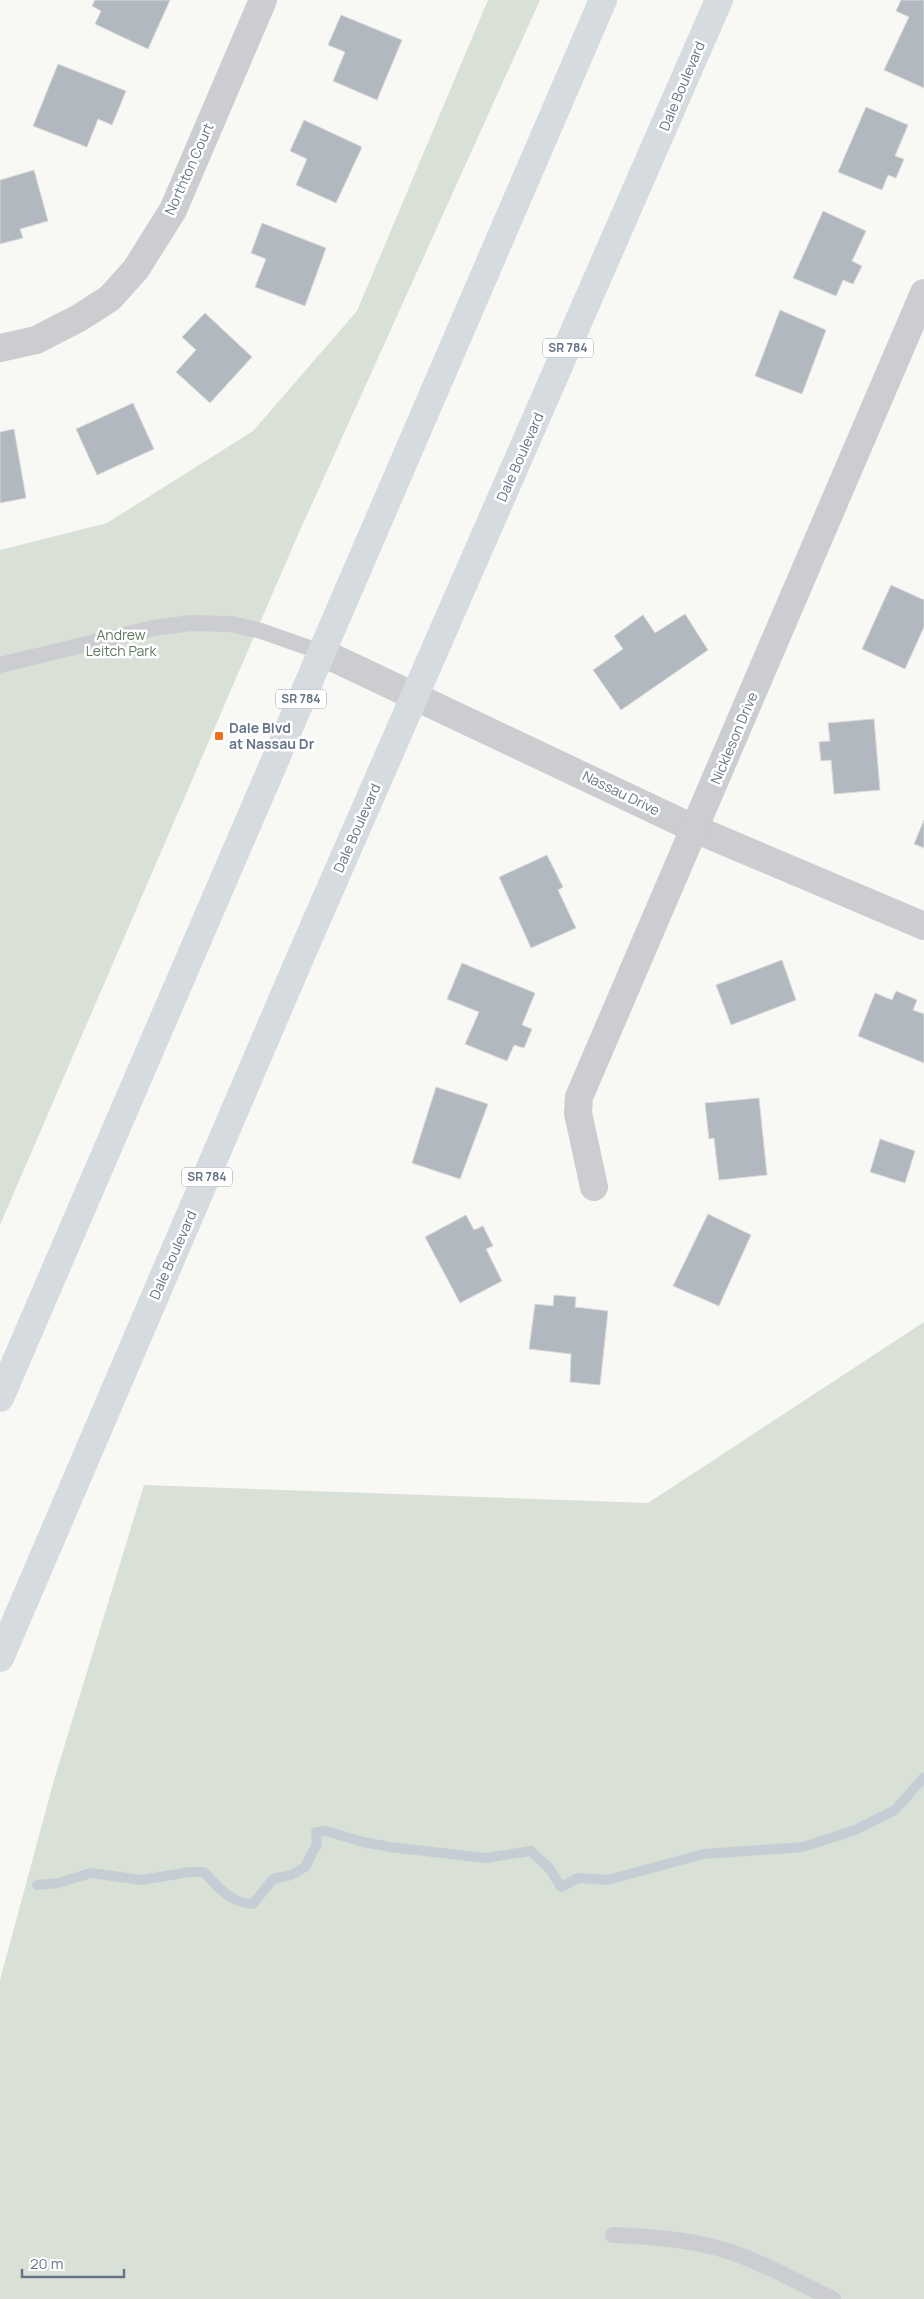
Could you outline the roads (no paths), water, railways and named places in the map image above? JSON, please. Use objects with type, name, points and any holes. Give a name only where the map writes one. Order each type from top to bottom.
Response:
[{"type":"main road","name":"SR 784","points":[[0,1398],[603,0]]},
{"type":"main road","name":"Dale Boulevard","points":[[0,1658],[300,958],[719,0]]},
{"type":"street","name":"Northton Court","points":[[0,348],[36,340],[79,318],[110,298],[136,269],[173,210],[263,0]]},
{"type":"street","name":"Nickleson Drive","points":[[594,1187],[578,1113],[578,1097],[695,829],[914,344],[924,293]]},
{"type":"street","name":"Nassau Drive","points":[[321,652],[695,829],[924,926]]},
{"type":"lane","points":[[0,665],[153,628],[191,622],[232,624],[254,629],[321,652]]},
{"type":"lane","points":[[614,2235],[649,2236],[696,2243],[742,2256],[832,2299]]},
{"type":"waterway","points":[[37,1885],[58,1883],[91,1873],[142,1880],[189,1872],[204,1872],[231,1898],[253,1904],[273,1879],[291,1875],[305,1867],[317,1844],[316,1832],[326,1831],[363,1842],[390,1847],[485,1858],[531,1851],[550,1869],[561,1887],[578,1878],[607,1880],[704,1854],[803,1847],[855,1830],[895,1810],[924,1777]]},
{"type":"place","name":"Dale Blvd at Nassau Dr","points":[[219,736]]},
{"type":"park label","name":"Andrew Leitch Park","points":[[121,644]]}]
